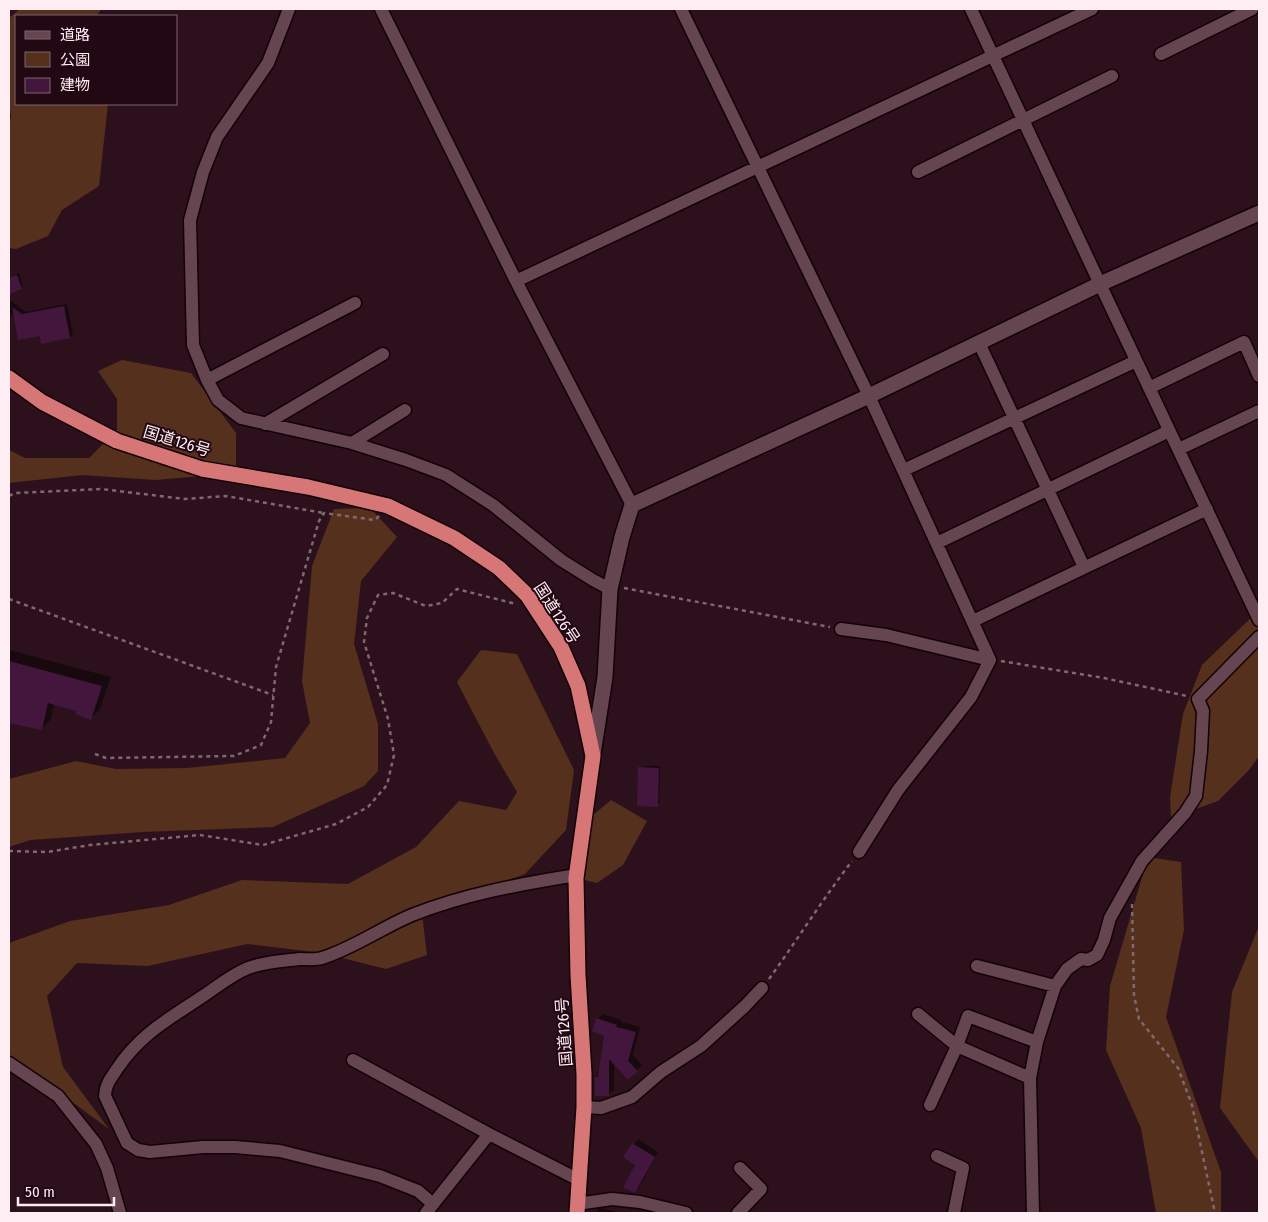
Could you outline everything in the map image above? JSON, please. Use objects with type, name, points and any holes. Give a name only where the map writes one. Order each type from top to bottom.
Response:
[{"type":"highway","name":"国道126号","points":[[9,378],[42,402],[117,441],[202,468],[308,487],[388,506],[454,538],[499,568],[527,594],[561,647],[578,686],[593,756],[577,875],[578,975],[584,1074],[584,1106],[577,1209]]},
{"type":"street","points":[[289,9],[268,63],[217,137],[203,172],[190,220],[193,345],[207,380],[218,400],[241,418],[352,443],[446,475],[493,505],[561,560],[610,589]]},
{"type":"street","points":[[381,9],[516,282],[632,506],[622,537],[610,589],[605,677],[593,756]]},
{"type":"street","points":[[681,9],[869,396],[974,621],[990,660]]},
{"type":"street","points":[[971,9],[1259,620]]},
{"type":"street","points":[[516,282],[993,54],[1092,9]]},
{"type":"street","points":[[1161,54],[1252,9]]},
{"type":"street","points":[[918,172],[1112,76]]},
{"type":"street","points":[[632,506],[869,396],[1100,284],[1259,212]]},
{"type":"street","points":[[207,380],[355,303]]},
{"type":"street","points":[[1149,388],[1244,342],[1259,376]]},
{"type":"street","points":[[979,343],[1084,567]]},
{"type":"street","points":[[265,424],[383,354]]},
{"type":"street","points":[[904,470],[1136,361]]},
{"type":"street","points":[[352,443],[405,410]]},
{"type":"street","points":[[1179,449],[1259,411]]},
{"type":"street","points":[[937,543],[1169,431]]},
{"type":"street","points":[[974,621],[1207,509]]},
{"type":"street","points":[[841,629],[886,635],[990,660]]},
{"type":"street","points":[[1033,1213],[1030,1078],[1037,1042],[1055,986],[1067,968],[1081,959],[1088,960],[1097,955],[1104,940],[1110,918],[1142,861],[1185,813],[1196,796],[1203,711],[1198,699],[1259,638]]},
{"type":"street","points":[[858,852],[898,790],[970,697],[990,660]]},
{"type":"street","points":[[489,1134],[429,1208],[418,1191],[380,1176],[280,1151],[235,1147],[203,1147],[150,1152],[138,1150],[127,1143],[105,1096],[105,1090],[108,1082],[127,1054],[158,1025],[203,996],[222,981],[248,968],[272,962],[321,958],[368,938],[409,916],[472,895],[513,885],[577,875]]},
{"type":"street","points":[[977,966],[1055,986]]},
{"type":"street","points":[[584,1106],[601,1108],[632,1098],[661,1072],[701,1046],[762,988]]},
{"type":"street","points":[[918,1014],[958,1046],[1030,1078]]},
{"type":"street","points":[[930,1105],[958,1046],[968,1016],[1037,1042]]},
{"type":"street","points":[[354,1060],[489,1134],[580,1180]]},
{"type":"street","points":[[9,1063],[58,1096],[96,1144],[108,1168],[120,1213]]},
{"type":"street","points":[[937,1156],[962,1168],[954,1213]]},
{"type":"street","points":[[738,1213],[761,1189],[740,1168]]},
{"type":"street","points":[[577,1209],[612,1199],[640,1202],[686,1213]]},
{"type":"path","points":[[9,496],[15,493],[101,489],[185,499],[226,496],[375,520],[388,506]]},
{"type":"path","points":[[95,754],[106,758],[234,756],[261,746],[271,722],[276,667],[319,521],[324,513]]},
{"type":"path","points":[[610,589],[629,588],[841,629]]},
{"type":"path","points":[[9,851],[47,852],[90,845],[200,835],[263,845],[336,824],[368,807],[386,785],[394,755],[388,719],[364,642],[367,618],[378,595],[393,593],[426,606],[442,603],[457,589],[516,604],[527,594]]},
{"type":"path","points":[[9,599],[273,695]]},
{"type":"path","points":[[990,660],[1104,678],[1198,699]]},
{"type":"path","points":[[762,988],[796,942],[820,903],[858,852]]},
{"type":"path","points":[[1130,882],[1134,994],[1139,1019],[1178,1068],[1192,1105],[1216,1213]]},
{"type":"green space","points":[[20,9],[101,9],[98,15],[15,15],[15,105],[108,105],[99,186],[62,210],[48,236],[16,249],[9,248],[9,129],[11,115],[9,109],[9,18]]},
{"type":"green space","points":[[122,360],[191,373],[236,433],[236,473],[156,480],[82,475],[9,483],[9,450],[25,458],[89,458],[117,430],[117,399],[98,371]]},
{"type":"green space","points":[[370,508],[397,537],[361,581],[354,644],[378,724],[378,771],[364,786],[273,827],[143,832],[30,840],[9,847],[9,779],[76,761],[116,769],[187,768],[285,758],[310,723],[302,681],[312,566],[334,509]]},
{"type":"green space","points":[[1259,610],[1259,756],[1249,770],[1218,801],[1171,818],[1170,797],[1183,714],[1202,665]]},
{"type":"green space","points":[[481,650],[517,654],[574,770],[566,830],[525,874],[451,901],[422,914],[427,955],[386,969],[322,953],[247,944],[148,966],[77,963],[47,996],[63,1067],[109,1129],[9,1056],[9,943],[70,921],[169,905],[242,880],[348,884],[416,847],[459,801],[506,810],[517,792],[494,753],[457,682]]},
{"type":"green space","points":[[611,800],[647,821],[623,865],[597,883],[584,880],[593,815]]},
{"type":"green space","points":[[1148,857],[1181,862],[1184,930],[1166,1017],[1221,1172],[1221,1213],[1156,1213],[1141,1128],[1106,1050],[1110,986]]},
{"type":"green space","points":[[1259,926],[1259,1162],[1220,1108],[1232,992]]},
{"type":"building","points":[[17,275],[22,289],[9,294],[9,277]]},
{"type":"building","points":[[64,306],[70,338],[41,344],[40,336],[18,340],[12,307],[22,314]]},
{"type":"building","points":[[9,661],[102,686],[91,720],[75,714],[76,711],[48,703],[42,730],[9,723]]},
{"type":"building","points":[[638,767],[659,768],[658,807],[637,806]]},
{"type":"building","points":[[596,1018],[617,1025],[616,1027],[636,1032],[628,1061],[638,1071],[628,1080],[609,1059],[609,1096],[595,1096],[595,1077],[598,1077],[604,1036],[592,1031]]},
{"type":"building","points":[[632,1143],[655,1157],[635,1193],[623,1188],[635,1165],[623,1157]]}]
